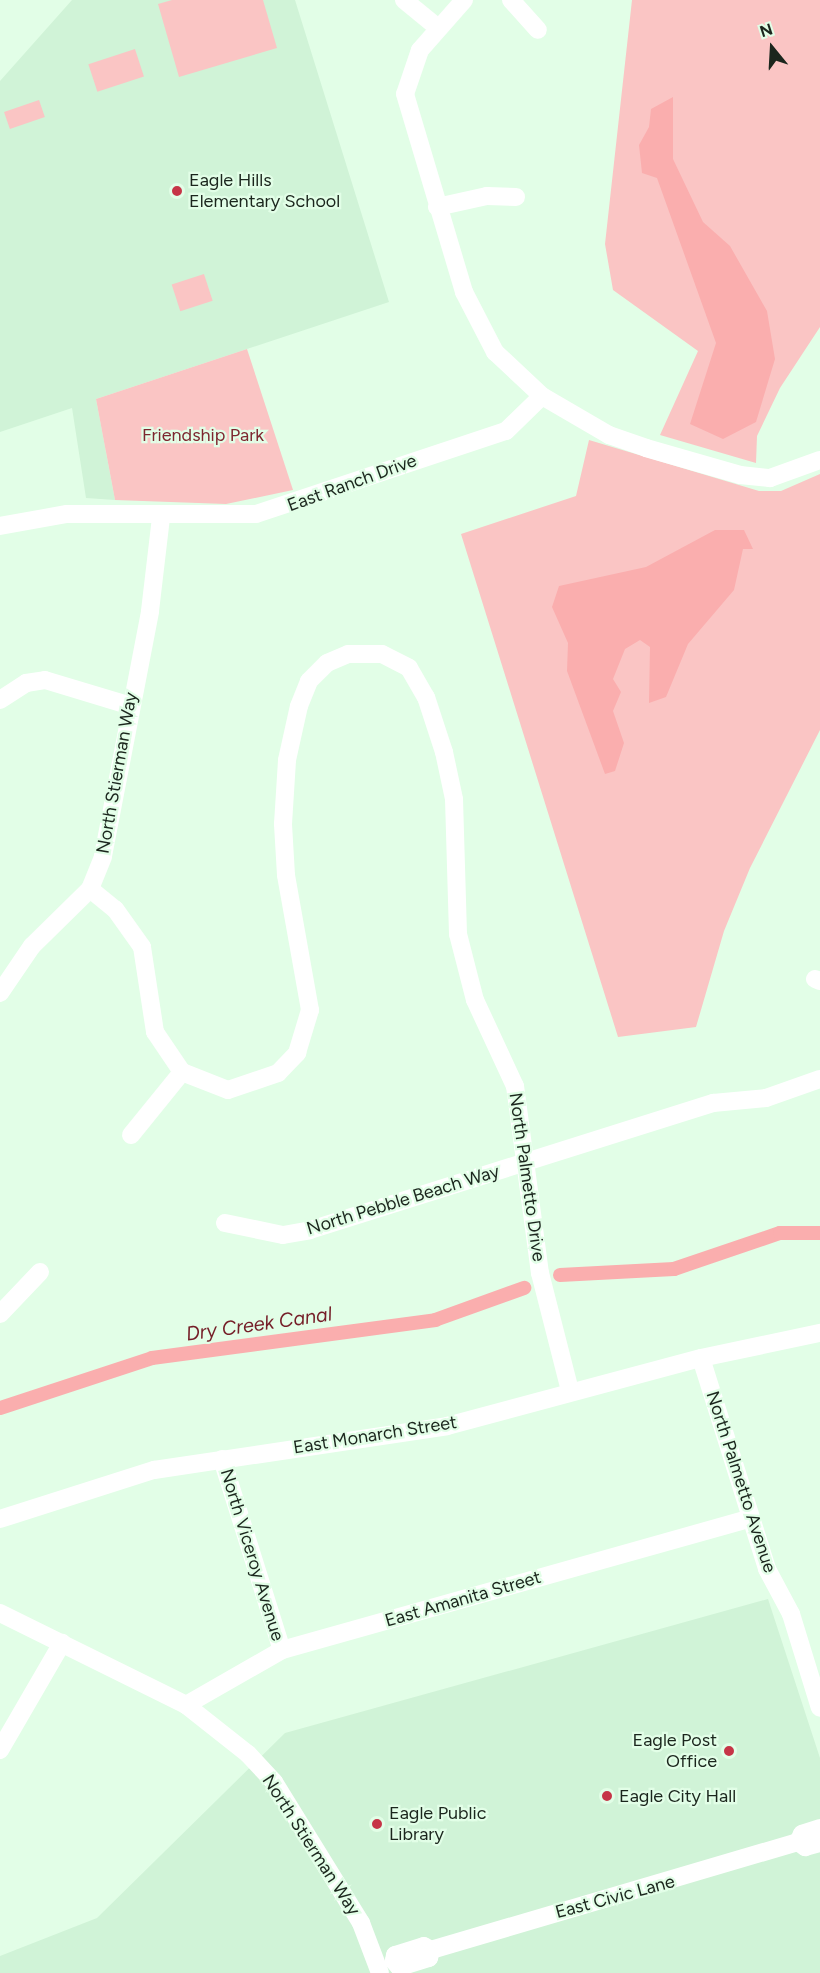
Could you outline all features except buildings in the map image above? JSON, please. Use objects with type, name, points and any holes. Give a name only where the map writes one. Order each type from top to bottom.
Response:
[{"type":"street","points":[[404,0],[437,27]]},
{"type":"street","points":[[464,0],[437,27],[409,71],[405,94],[438,207],[477,324],[495,352],[542,396],[609,435],[740,476],[770,478],[820,460]]},
{"type":"street","points":[[511,0],[538,30]]},
{"type":"street","points":[[438,207],[487,196],[516,197]]},
{"type":"street","name":"East Ranch Drive","points":[[0,526],[67,514],[161,518],[256,514],[302,503],[506,431],[542,396]]},
{"type":"street","name":"North Stierman Way","points":[[0,993],[32,946],[90,889],[103,856],[128,705],[150,611],[161,518]]},
{"type":"street","name":"North Palmetto Drive","points":[[182,1072],[228,1090],[278,1073],[297,1053],[310,1010],[286,874],[283,824],[289,749],[298,706],[315,675],[348,654],[382,654],[409,668],[420,683],[444,752],[454,799],[458,934],[475,1000],[515,1086],[523,1162],[550,1327],[570,1391]]},
{"type":"street","points":[[0,700],[26,683],[45,680],[128,705]]},
{"type":"street","points":[[90,889],[115,909],[142,947],[154,1032],[182,1072],[131,1135]]},
{"type":"street","name":"North Pebble Beach Way","points":[[225,1222],[273,1234],[310,1230],[713,1102],[766,1098],[820,1079]]},
{"type":"street","points":[[0,1314],[40,1272]]},
{"type":"street","name":"East Monarch Street","points":[[0,1519],[154,1470],[447,1426],[570,1391],[701,1358],[820,1333]]},
{"type":"street","name":"North Palmetto Avenue","points":[[701,1358],[767,1569],[791,1614],[820,1708]]},
{"type":"street","name":"North Viceroy Avenue","points":[[222,1459],[282,1650]]},
{"type":"street","name":"East Amanita Street","points":[[186,1705],[282,1650],[751,1518]]},
{"type":"street","name":"North Stierman Way","points":[[0,1613],[186,1705],[274,1782],[361,1923],[384,1967]]},
{"type":"street","points":[[0,1750],[62,1643]]},
{"type":"street","name":"East Civic Lane","points":[[384,1967],[399,1967],[429,1958],[431,1950],[798,1842],[802,1834],[820,1828]]},
{"type":"street","name":"East Civic Lane","points":[[798,1842],[805,1847],[820,1843]]},
{"type":"shaded area","name":"Eagle Hills Elementary School","points":[[72,0],[295,0],[389,302],[96,399],[115,500],[86,498],[72,408],[0,432],[0,81]]},
{"type":"shaded area","points":[[673,97],[673,159],[703,222],[730,246],[767,311],[775,359],[756,422],[723,439],[690,424],[716,343],[657,178],[642,173],[639,145],[649,127],[651,109]]},
{"type":"shaded area","points":[[715,530],[744,530],[753,549],[743,549],[734,590],[688,644],[666,697],[649,703],[650,647],[640,640],[625,649],[613,679],[621,692],[613,711],[624,743],[615,771],[605,774],[567,671],[568,643],[552,607],[559,586],[646,567]]},
{"type":"shaded area","points":[[768,1599],[820,1758],[820,1973],[0,1973],[0,1956],[97,1918],[285,1733]]},
{"type":"green space","points":[[172,0],[263,0],[277,48],[179,77],[158,4]]},
{"type":"green space","points":[[632,0],[820,0],[820,327],[780,388],[757,436],[756,463],[660,435],[698,351],[613,290],[605,244]]},
{"type":"green space","points":[[135,49],[144,77],[97,92],[88,64]]},
{"type":"green space","points":[[39,100],[45,117],[10,129],[4,112]]},
{"type":"green space","points":[[204,274],[213,301],[180,311],[172,285]]},
{"type":"green space","name":"Friendship Park","points":[[247,349],[293,490],[226,504],[115,500],[96,399]]},
{"type":"green space","points":[[589,440],[759,491],[781,491],[820,474],[820,730],[750,868],[724,931],[696,1027],[618,1037],[461,534],[576,496]]},
{"type":"waterway","name":"Dry Creek Canal","points":[[560,1275],[674,1269],[780,1233],[820,1233]]},
{"type":"waterway","name":"Dry Creek Canal","points":[[0,1408],[152,1358],[435,1320],[524,1288]]},
{"type":"place","name":"Eagle Hills Elementary School","points":[[177,191]]},
{"type":"place","name":"Eagle Post Office","points":[[729,1751]]},
{"type":"place","name":"Eagle City Hall","points":[[607,1796]]},
{"type":"place","name":"Eagle Public Library","points":[[377,1824]]}]
